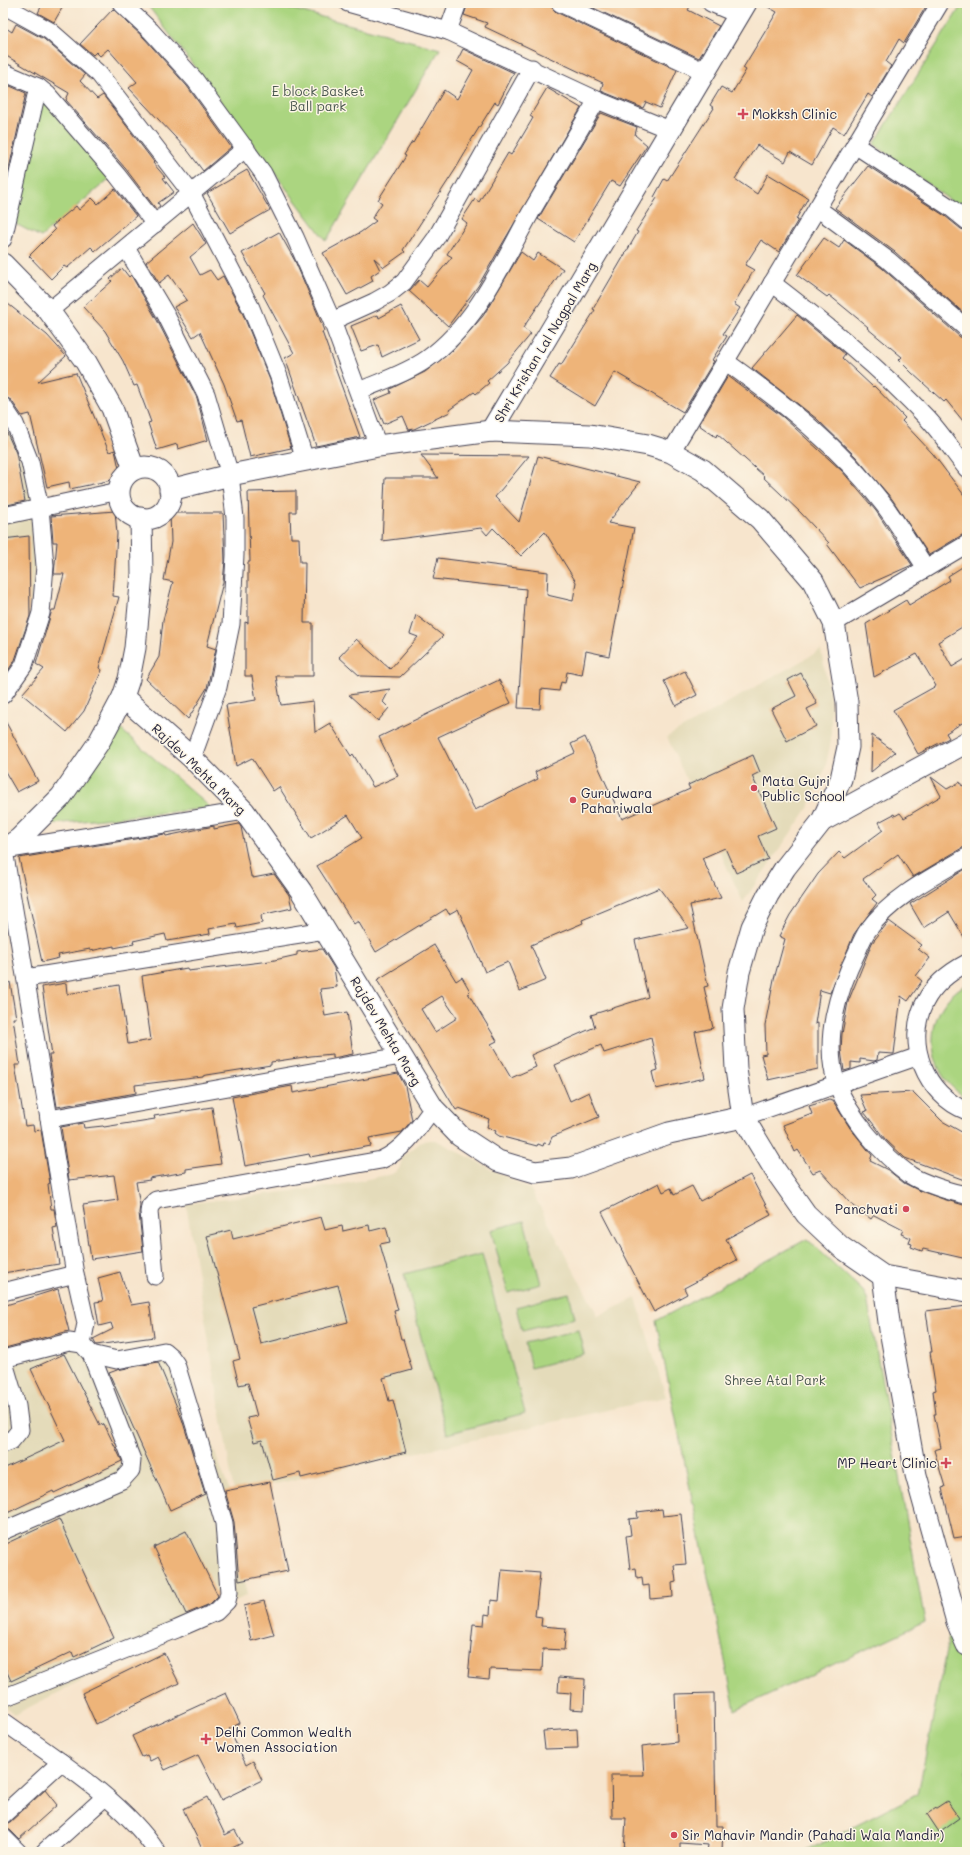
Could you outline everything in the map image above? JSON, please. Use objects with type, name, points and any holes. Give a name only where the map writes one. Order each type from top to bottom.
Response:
[{"type":"street","points":[[121,3],[151,31],[195,80],[263,173],[278,201],[332,321],[378,446]]},
{"type":"street","points":[[348,3],[448,31],[532,68],[597,100],[670,130]]},
{"type":"street","points":[[448,31],[458,3]]},
{"type":"street","points":[[560,3],[705,72]]},
{"type":"street","points":[[711,3],[742,9]]},
{"type":"street","points":[[671,452],[940,3]]},
{"type":"street","points":[[3,5],[50,32],[99,74],[191,193],[250,308],[279,377],[305,460]]},
{"type":"street","name":"Shri Krishan Lal Nagpal Marg","points":[[742,9],[491,431],[590,435],[648,445],[671,452],[703,470],[760,519],[813,581],[834,623],[847,702],[848,748],[841,779],[822,821]]},
{"type":"street","points":[[332,321],[374,302],[390,293],[404,282],[436,238],[532,68]]},
{"type":"street","points":[[3,72],[38,87],[48,95],[117,175],[155,224]]},
{"type":"street","points":[[3,238],[38,87]]},
{"type":"street","points":[[359,391],[410,370],[428,358],[460,329],[475,311],[544,189],[597,100]]},
{"type":"street","points":[[855,145],[951,208],[967,221]]},
{"type":"street","points":[[50,311],[246,148]]},
{"type":"street","points":[[817,208],[888,260],[967,329]]},
{"type":"street","points":[[126,248],[166,314],[206,394],[230,475],[235,518],[231,624],[218,688],[192,758]]},
{"type":"street","points":[[3,264],[50,311],[86,362],[112,408],[134,469]]},
{"type":"street","points":[[772,284],[824,323],[882,372],[929,420],[967,469]]},
{"type":"street","points":[[725,361],[773,395],[809,425],[858,473],[885,506],[926,568]]},
{"type":"street","points":[[3,406],[15,424],[30,462],[40,508],[45,566],[41,613],[24,665],[3,695]]},
{"type":"street","points":[[170,490],[230,475],[378,446],[491,431]]},
{"type":"street","points":[[146,467],[157,470],[166,478],[170,490],[169,501],[163,511],[153,517],[141,518],[132,515],[124,509],[120,501],[119,491],[123,478],[134,469],[146,467]]},
{"type":"street","points":[[3,516],[119,491]]},
{"type":"street","points":[[4,850],[19,839],[61,797],[99,742],[123,697],[135,648],[142,582],[141,518]]},
{"type":"street","points":[[834,623],[967,544]]},
{"type":"street","name":"Rajdev Mehta Marg","points":[[123,697],[192,758],[244,811],[277,856],[433,1108],[460,1136],[498,1161],[535,1172],[571,1168],[669,1133],[743,1117]]},
{"type":"street","points":[[967,742],[822,821],[784,868],[752,927],[739,972],[733,1009],[736,1069],[743,1117],[775,1170],[806,1214],[841,1248],[884,1276],[967,1291]]},
{"type":"street","points":[[4,850],[244,811]]},
{"type":"street","points":[[3,1531],[122,1480],[131,1470],[132,1460],[86,1349],[86,1323],[75,1274],[4,850]]},
{"type":"street","points":[[967,857],[922,883],[886,909],[867,931],[846,973],[837,1006],[832,1034],[832,1058],[837,1083],[848,1106],[866,1132],[911,1175],[967,1196]]},
{"type":"street","points":[[26,978],[324,930]]},
{"type":"street","points":[[967,963],[953,971],[937,984],[925,1001],[918,1019],[917,1038],[918,1056],[930,1081],[948,1102],[967,1111]]},
{"type":"street","points":[[49,1119],[401,1056]]},
{"type":"street","points":[[743,1117],[918,1056]]},
{"type":"street","points":[[155,1276],[149,1212],[150,1206],[156,1200],[381,1160],[390,1156],[404,1144],[433,1108]]},
{"type":"street","points":[[3,1292],[75,1274]]},
{"type":"street","points":[[884,1276],[890,1330],[916,1476],[957,1622],[967,1645]]},
{"type":"street","points":[[3,1444],[11,1441],[20,1430],[17,1406],[3,1359],[69,1342],[117,1360],[164,1351],[176,1364],[224,1523],[229,1592],[227,1601],[216,1612],[177,1629],[4,1693]]},
{"type":"street","points":[[3,1722],[60,1762],[105,1797],[118,1808],[148,1839],[157,1852]]},
{"type":"street","points":[[3,1815],[60,1762]]},
{"type":"street","points":[[44,1852],[105,1797]]},
{"type":"street","points":[[3,1837],[18,1852]]},
{"type":"shaded area","points":[[3,414],[29,463],[36,522],[34,614],[9,685],[3,692]]},
{"type":"shaded area","name":"Mata Gujri Public School","points":[[821,650],[829,691],[831,719],[831,741],[825,769],[808,808],[743,902],[667,737]]},
{"type":"shaded area","points":[[436,1140],[531,1190],[598,1316],[636,1298],[666,1397],[234,1493],[186,1204],[334,1186],[392,1174],[399,1169],[403,1157],[421,1142]]},
{"type":"shaded area","points":[[84,1338],[115,1356],[176,1349],[229,1490],[247,1595],[14,1715],[3,1706],[3,1361]]},
{"type":"green space","name":"E block Basket Ball park","points":[[146,3],[270,3],[440,49],[326,241]]},
{"type":"green space","points":[[963,3],[967,7],[967,213],[874,144]]},
{"type":"green space","points":[[44,91],[117,172],[41,237],[10,221]]},
{"type":"green space","points":[[117,726],[211,808],[43,825]]},
{"type":"green space","points":[[967,984],[967,1098],[952,1087],[942,1073],[935,1058],[933,1041],[935,1024],[941,1009],[952,995]]},
{"type":"green space","points":[[524,1221],[541,1284],[508,1293],[491,1230]]},
{"type":"green space","name":"Shree Atal Park","points":[[807,1239],[863,1291],[867,1298],[925,1622],[735,1710],[656,1321]]},
{"type":"green space","points":[[482,1254],[525,1413],[447,1434],[404,1274]]},
{"type":"green space","points":[[569,1293],[575,1318],[522,1331],[516,1307]]},
{"type":"green space","points":[[578,1330],[584,1354],[531,1368],[525,1343]]},
{"type":"green space","points":[[951,1625],[967,1661],[967,1852],[804,1852],[918,1794]]},
{"type":"building","points":[[43,3],[65,3],[54,22],[38,13]]},
{"type":"building","points":[[468,3],[550,3],[556,12],[677,70],[660,108],[646,102],[643,108],[601,91],[603,83],[485,27],[487,23],[464,15]]},
{"type":"building","points":[[583,3],[692,3],[688,10],[719,26],[699,58]]},
{"type":"building","points":[[761,3],[928,3],[904,43],[899,39],[886,62],[891,66],[872,97],[868,94],[844,134],[833,127],[812,165],[790,152],[785,162],[757,145],[735,179],[757,194],[768,174],[808,198],[796,219],[798,220],[779,252],[761,240],[745,265],[754,270],[734,304],[740,308],[723,334],[727,336],[712,360],[714,361],[683,412],[615,372],[595,406],[550,378],[559,364],[561,365],[595,310],[593,309],[638,232],[636,231],[657,198],[654,197],[664,179],[667,181],[714,108],[710,105],[721,87],[732,93],[746,70],[743,68],[777,12]]},
{"type":"building","points":[[113,9],[144,38],[187,86],[231,147],[203,171],[188,151],[129,88],[137,82],[108,49],[100,56],[96,52],[93,55],[80,44]]},
{"type":"building","points":[[16,24],[44,39],[85,75],[80,81],[97,99],[103,95],[165,177],[163,178],[174,192],[158,203],[160,206],[156,209],[125,168],[66,100],[69,93],[3,54],[3,26],[12,32]]},
{"type":"building","points":[[463,49],[514,73],[498,104],[495,102],[467,147],[468,148],[455,170],[403,250],[405,252],[384,267],[374,258],[380,270],[371,276],[373,281],[347,295],[323,253],[361,232],[376,221],[372,218],[382,203],[378,200],[406,156],[404,155],[412,142],[413,143],[444,90],[457,99],[473,70],[457,61]]},
{"type":"building","points":[[3,83],[26,93],[4,191],[3,191]]},
{"type":"building","points":[[547,88],[581,108],[478,286],[448,326],[409,291],[419,280],[427,287],[452,257],[447,254],[467,223],[462,219],[475,199],[479,202],[508,153],[511,155],[533,118],[530,116]]},
{"type":"building","points":[[601,113],[637,127],[635,135],[647,145],[620,186],[611,181],[574,242],[538,219]]},
{"type":"building","points":[[868,166],[945,216],[961,229],[967,231],[967,316],[895,252],[835,208]]},
{"type":"building","points":[[247,170],[270,210],[230,233],[207,193]]},
{"type":"building","points":[[115,189],[136,216],[95,251],[91,247],[67,268],[64,266],[51,279],[29,256],[55,230],[52,226],[76,206],[79,210],[92,198],[98,204]]},
{"type":"building","points":[[193,223],[206,244],[190,257],[200,275],[210,270],[217,280],[223,276],[242,312],[270,380],[291,448],[250,457],[241,420],[237,421],[224,384],[200,332],[193,337],[174,307],[187,300],[169,275],[159,283],[146,262]]},
{"type":"building","points":[[279,232],[295,261],[317,312],[324,331],[322,332],[360,437],[316,446],[285,358],[294,353],[263,295],[265,293],[242,253]]},
{"type":"building","points":[[824,238],[839,248],[844,240],[882,268],[960,337],[967,339],[967,426],[946,400],[944,402],[899,360],[902,357],[829,295],[827,297],[797,275]]},
{"type":"building","points":[[521,252],[533,261],[538,253],[563,269],[523,328],[531,334],[507,363],[487,381],[489,383],[476,394],[474,392],[449,410],[450,412],[409,430],[403,416],[384,424],[374,400],[391,393],[390,389],[425,372],[452,351],[483,316]]},
{"type":"building","points":[[122,268],[129,277],[131,275],[157,320],[197,398],[208,440],[178,449],[177,444],[157,450],[148,423],[151,422],[137,385],[134,386],[123,361],[105,331],[83,307],[112,281],[110,279]]},
{"type":"building","points":[[3,300],[47,335],[66,356],[38,382],[76,373],[109,452],[115,450],[121,478],[70,489],[69,482],[47,487],[30,414],[22,416],[11,400],[3,396]]},
{"type":"building","points":[[401,306],[419,339],[382,357],[378,345],[361,351],[351,326],[378,315],[379,318]]},
{"type":"building","points":[[797,315],[845,354],[842,358],[873,387],[874,386],[905,418],[902,421],[933,454],[967,499],[967,532],[929,555],[892,499],[856,457],[817,419],[752,368]]},
{"type":"building","points":[[728,376],[783,417],[842,471],[876,511],[912,565],[860,588],[827,544],[829,543],[800,512],[763,477],[764,476],[717,434],[716,437],[699,425]]},
{"type":"building","points":[[3,424],[16,453],[25,501],[3,506]]},
{"type":"building","points":[[421,455],[529,456],[495,497],[519,522],[538,456],[640,482],[608,523],[634,528],[609,656],[586,651],[582,675],[567,672],[565,683],[561,682],[559,691],[541,689],[540,709],[518,708],[526,589],[433,579],[438,558],[548,572],[547,595],[573,601],[576,582],[545,532],[521,556],[493,528],[487,535],[481,528],[382,541],[385,478],[438,478]]},
{"type":"building","points":[[296,491],[296,512],[290,512],[291,538],[299,538],[300,562],[305,562],[304,623],[313,623],[313,676],[276,676],[281,705],[313,701],[315,732],[330,723],[351,756],[353,754],[373,787],[398,776],[379,737],[499,680],[511,703],[438,737],[475,810],[538,779],[535,772],[575,753],[571,744],[585,737],[622,819],[690,789],[688,785],[753,755],[760,772],[752,776],[776,828],[758,836],[768,859],[736,873],[725,848],[702,858],[721,898],[690,905],[708,986],[704,987],[713,1028],[695,1032],[705,1078],[656,1089],[652,1072],[658,1070],[651,1038],[604,1053],[601,1045],[555,1065],[570,1101],[589,1092],[599,1117],[552,1137],[549,1144],[544,1143],[543,1146],[538,1144],[537,1146],[499,1136],[495,1133],[496,1131],[487,1127],[489,1119],[459,1108],[456,1110],[377,980],[434,945],[456,981],[462,977],[470,991],[468,993],[497,1041],[491,1044],[511,1078],[536,1067],[531,1055],[595,1027],[591,1015],[648,997],[635,940],[689,928],[659,888],[582,920],[583,923],[531,945],[546,980],[520,991],[508,962],[485,972],[458,909],[449,914],[446,909],[376,952],[358,921],[354,924],[317,866],[362,838],[348,815],[311,838],[279,787],[273,791],[252,758],[236,766],[226,705],[256,700],[252,676],[245,676],[245,622],[248,623],[248,562],[250,562],[248,492]],"holes":[[[442,996],[457,1018],[435,1032],[421,1009]]]},
{"type":"building","points":[[115,511],[117,534],[113,596],[119,597],[99,668],[102,670],[84,711],[67,732],[22,694],[44,669],[36,664],[52,610],[55,610],[64,574],[54,574],[57,542],[53,542],[51,516]]},
{"type":"building","points":[[170,513],[223,513],[225,561],[223,582],[207,646],[216,649],[207,688],[188,719],[146,679],[159,657],[163,620],[173,582],[164,580],[171,542]]},
{"type":"building","points":[[29,536],[30,616],[15,660],[3,678],[3,539]]},
{"type":"building","points":[[967,564],[967,624],[938,642],[952,667],[967,658],[967,720],[946,733],[949,738],[918,754],[893,710],[936,686],[917,654],[874,677],[866,624],[906,600],[909,605],[950,580],[948,576]]},
{"type":"building","points":[[416,615],[443,636],[400,677],[360,676],[339,657],[356,639],[390,669],[418,637],[410,634]]},
{"type":"building","points":[[685,671],[697,695],[676,706],[664,681]]},
{"type":"building","points":[[801,673],[817,704],[807,709],[816,726],[787,741],[771,709],[796,696],[788,680]]},
{"type":"building","points":[[390,689],[383,702],[389,708],[378,721],[349,695]]},
{"type":"building","points":[[3,717],[38,781],[17,792],[3,768]]},
{"type":"building","points":[[872,735],[895,752],[871,772]]},
{"type":"building","points":[[931,777],[947,789],[960,782],[962,786],[967,783],[967,847],[962,848],[913,877],[898,854],[863,879],[876,895],[872,899],[877,903],[854,934],[830,993],[820,990],[815,1024],[818,1023],[818,1069],[768,1080],[761,1055],[766,1054],[765,1025],[774,979],[785,939],[779,936],[790,915],[818,874],[839,852],[845,858],[883,830],[879,822],[894,814],[895,816],[900,813],[904,818],[941,796]]},
{"type":"building","points":[[239,824],[241,827],[251,876],[253,876],[253,878],[274,874],[289,895],[292,908],[261,915],[262,923],[237,928],[236,924],[209,929],[210,934],[167,941],[165,934],[133,941],[134,944],[114,948],[114,946],[58,955],[59,958],[42,962],[19,858],[165,834],[166,836],[214,826],[214,829]]},
{"type":"building","points":[[967,868],[967,942],[949,912],[924,928],[910,904]]},
{"type":"building","points":[[889,921],[922,945],[918,949],[930,958],[916,976],[922,981],[908,1001],[901,996],[894,1054],[878,1053],[877,1060],[874,1061],[860,1059],[860,1063],[851,1062],[851,1069],[844,1071],[841,1050],[842,1034],[848,1002],[872,943]]},
{"type":"building","points":[[322,949],[334,968],[337,987],[320,989],[325,1016],[347,1012],[353,1054],[333,1058],[333,1054],[311,1056],[271,1062],[271,1065],[207,1075],[203,1077],[135,1085],[136,1093],[57,1107],[49,1055],[52,1055],[42,987],[66,983],[67,994],[119,985],[128,1044],[151,1040],[142,976],[187,968],[188,971],[270,961],[297,955],[297,952]]},
{"type":"building","points":[[10,982],[16,1018],[13,1018],[20,1065],[15,1065],[25,1126],[33,1125],[34,1131],[41,1130],[50,1183],[48,1184],[51,1209],[54,1209],[57,1227],[53,1228],[59,1264],[3,1273],[3,983]]},
{"type":"building","points":[[398,1073],[405,1086],[412,1120],[402,1132],[369,1138],[371,1146],[310,1157],[309,1154],[245,1166],[232,1097],[292,1086],[293,1093]]},
{"type":"building","points":[[913,1092],[942,1121],[967,1135],[967,1181],[905,1158],[885,1139],[864,1112],[867,1111],[860,1095]]},
{"type":"building","points":[[829,1100],[833,1101],[850,1128],[872,1155],[870,1161],[888,1170],[904,1183],[918,1190],[967,1206],[967,1259],[923,1249],[922,1251],[911,1247],[912,1244],[909,1243],[911,1238],[901,1234],[903,1230],[874,1215],[871,1219],[850,1203],[820,1170],[813,1173],[798,1150],[795,1152],[783,1125],[812,1114],[809,1106]]},
{"type":"building","points":[[212,1107],[221,1164],[186,1169],[186,1172],[149,1178],[150,1180],[136,1182],[140,1205],[139,1213],[143,1251],[91,1259],[83,1205],[118,1200],[114,1175],[69,1180],[61,1127],[83,1123],[84,1128],[104,1127],[155,1119],[154,1116]]},
{"type":"building","points":[[750,1175],[771,1215],[726,1239],[737,1260],[684,1288],[687,1294],[654,1312],[602,1212],[659,1183],[663,1192],[671,1188],[674,1195],[692,1186],[700,1201]]},
{"type":"building","points":[[321,1217],[325,1230],[342,1226],[343,1231],[369,1225],[370,1231],[386,1227],[390,1242],[380,1244],[398,1310],[394,1311],[401,1339],[403,1339],[412,1370],[383,1378],[389,1401],[393,1400],[406,1452],[301,1478],[300,1473],[273,1480],[262,1440],[254,1442],[247,1418],[257,1416],[248,1383],[239,1385],[233,1361],[240,1359],[207,1236],[231,1230],[233,1239]],"holes":[[[338,1285],[348,1322],[261,1344],[251,1307]]]},
{"type":"building","points":[[120,1272],[131,1305],[149,1302],[154,1337],[96,1345],[93,1339],[113,1329],[111,1323],[99,1326],[95,1302],[103,1301],[98,1278]]},
{"type":"building","points":[[58,1289],[69,1331],[5,1348],[3,1342],[3,1306]]},
{"type":"building","points":[[967,1306],[967,1536],[954,1538],[942,1488],[945,1487],[934,1450],[941,1448],[934,1414],[936,1414],[933,1391],[936,1390],[926,1311]]},
{"type":"building","points":[[64,1354],[100,1425],[104,1424],[122,1461],[3,1515],[3,1469],[65,1440],[31,1369]]},
{"type":"building","points":[[158,1362],[182,1419],[205,1494],[170,1510],[109,1373]]},
{"type":"building","points":[[270,1482],[288,1571],[239,1581],[234,1522],[225,1491]]},
{"type":"building","points":[[662,1509],[663,1516],[681,1514],[686,1564],[674,1565],[676,1582],[672,1583],[673,1597],[650,1599],[649,1585],[643,1586],[642,1577],[637,1578],[636,1568],[630,1569],[626,1536],[631,1535],[629,1519],[638,1518],[637,1512]]},
{"type":"building","points":[[59,1519],[114,1638],[74,1657],[72,1652],[11,1681],[3,1663],[3,1545]]},
{"type":"building","points":[[186,1531],[218,1596],[210,1604],[186,1614],[154,1547]]},
{"type":"building","points":[[502,1570],[540,1573],[535,1616],[542,1617],[541,1626],[566,1628],[564,1650],[543,1649],[542,1671],[490,1669],[489,1679],[468,1677],[473,1624],[484,1625],[485,1614],[490,1615],[491,1600],[499,1601]]},
{"type":"building","points":[[264,1601],[274,1635],[251,1641],[244,1606]]},
{"type":"building","points":[[164,1653],[179,1683],[96,1724],[82,1693]]},
{"type":"building","points":[[559,1677],[585,1679],[584,1710],[570,1709],[571,1693],[558,1692]]},
{"type":"building","points":[[226,1693],[240,1723],[229,1729],[246,1765],[253,1761],[262,1780],[221,1800],[198,1755],[165,1770],[158,1757],[150,1761],[147,1755],[142,1757],[132,1736]]},
{"type":"building","points":[[714,1693],[716,1826],[723,1826],[722,1852],[707,1852],[708,1845],[680,1843],[680,1852],[624,1852],[626,1818],[612,1818],[611,1775],[644,1775],[642,1746],[677,1742],[675,1694]]},
{"type":"building","points":[[577,1729],[578,1748],[545,1749],[543,1731]]},
{"type":"building","points":[[45,1790],[57,1805],[19,1839],[10,1830],[3,1827],[3,1825],[10,1822]]},
{"type":"building","points":[[207,1797],[225,1835],[235,1830],[242,1843],[224,1852],[204,1852],[183,1809]]},
{"type":"building","points":[[947,1801],[959,1818],[939,1832],[927,1814]]},
{"type":"place","name":"Mokksh Clinic","points":[[743,114]]},
{"type":"place","name":"Mata Gujri Public School","points":[[754,788]]},
{"type":"place","name":"Gurudwara Pahariwala","points":[[573,800]]},
{"type":"place","name":"Panchvati","points":[[906,1209]]},
{"type":"place","name":"MP Heart Clinic","points":[[946,1463]]},
{"type":"place","name":"Delhi Common Wealth Women Association","points":[[206,1739]]},
{"type":"place","name":"Sir Mahavir Mandir (Pahadi Wala Mandir)","points":[[674,1835]]}]
